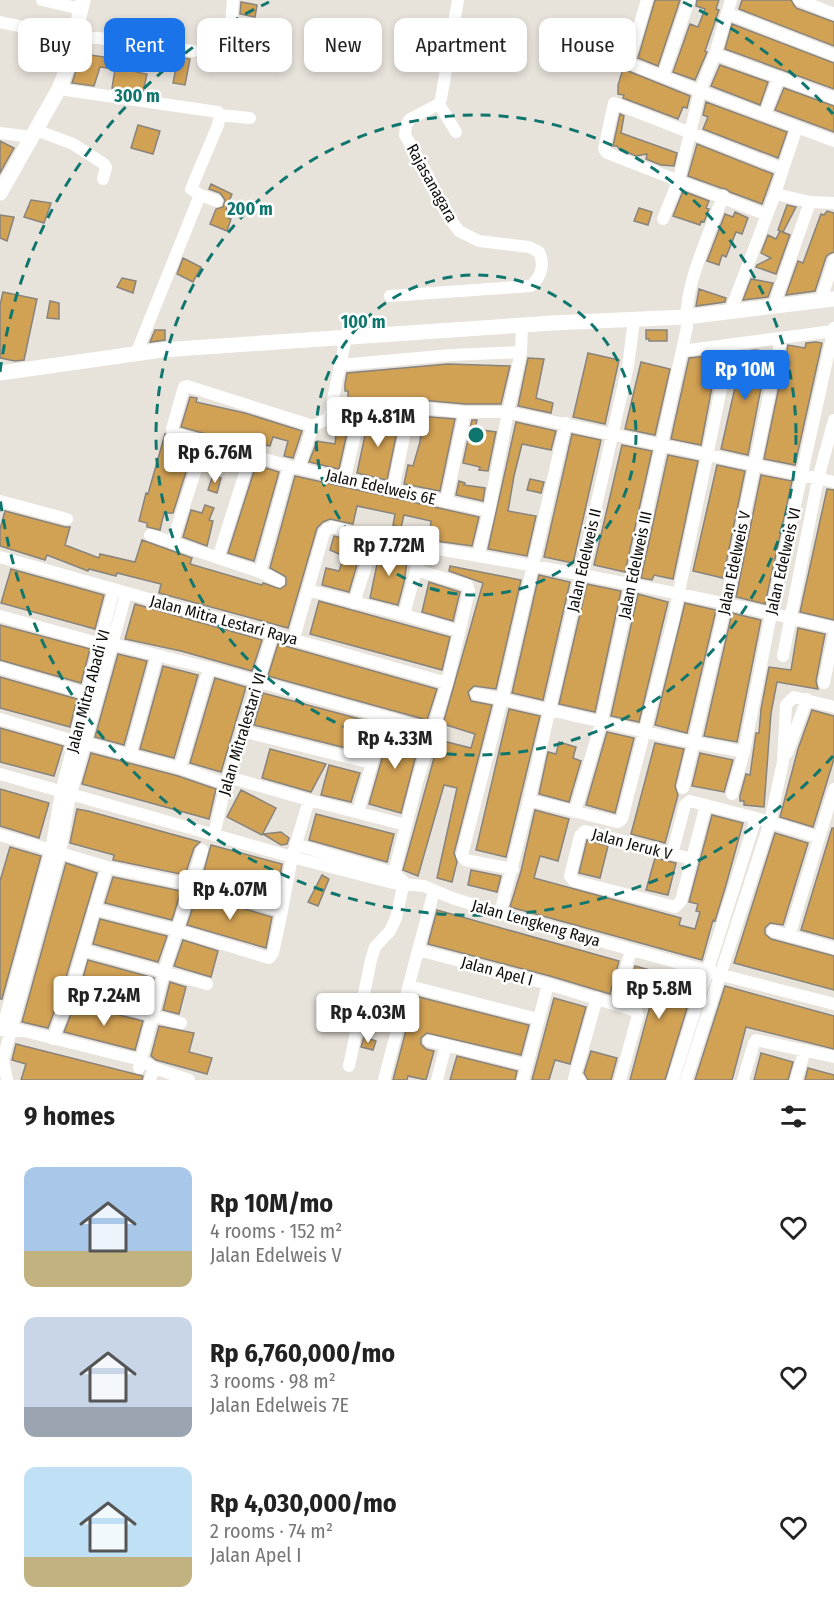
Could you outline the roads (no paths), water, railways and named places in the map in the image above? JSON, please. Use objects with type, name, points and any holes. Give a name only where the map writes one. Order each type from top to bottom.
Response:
[{"type":"street","points":[[42,0],[82,4]]},
{"type":"street","points":[[232,18],[233,0]]},
{"type":"street","points":[[456,132],[439,104],[444,87],[458,0]]},
{"type":"street","points":[[646,0],[628,62],[630,65],[834,141]]},
{"type":"street","points":[[663,76],[689,0]]},
{"type":"street","points":[[663,219],[679,180],[700,91],[715,54],[731,0]]},
{"type":"street","points":[[799,0],[834,14]]},
{"type":"street","points":[[727,13],[834,55]]},
{"type":"street","points":[[0,22],[18,26]]},
{"type":"street","points":[[92,38],[193,51]]},
{"type":"street","points":[[715,54],[834,98]]},
{"type":"street","points":[[0,193],[59,88],[64,72]]},
{"type":"street","points":[[765,114],[779,77]]},
{"type":"street","points":[[59,88],[250,118]]},
{"type":"street","name":"Rajasanagara","points":[[390,296],[531,286],[538,280],[542,267],[539,252],[529,247],[479,241],[459,231],[447,215],[405,135],[406,125],[410,119],[439,104]]},
{"type":"street","points":[[767,215],[723,196],[607,153],[604,149],[614,104],[783,169]]},
{"type":"street","points":[[217,201],[191,189],[220,115]]},
{"type":"street","points":[[730,312],[775,194],[797,127]]},
{"type":"street","points":[[0,133],[34,134],[73,144],[104,164],[106,167],[103,180]]},
{"type":"street","points":[[775,194],[810,202],[834,203]]},
{"type":"street","points":[[135,354],[200,195]]},
{"type":"street","name":"Jalan Edelweis III","points":[[575,812],[601,723],[662,446],[683,347],[691,284],[723,196]]},
{"type":"street","points":[[774,305],[810,202]]},
{"type":"street","points":[[0,374],[162,350],[552,323],[633,327],[686,322],[730,312],[827,299],[834,260]]},
{"type":"street","points":[[478,556],[521,352],[522,326]]},
{"type":"street","name":"Jalan Edelweis II","points":[[500,913],[530,800],[628,366],[633,327]]},
{"type":"street","points":[[683,347],[730,345],[834,329]]},
{"type":"street","name":"Jalan Edelweis VI","points":[[732,794],[780,616],[810,478],[834,329]]},
{"type":"street","points":[[329,418],[346,337]]},
{"type":"street","name":"Jalan Edelweis V","points":[[683,788],[726,603],[781,338]]},
{"type":"street","points":[[530,800],[613,821],[618,822],[622,819],[678,593],[730,345]]},
{"type":"street","points":[[340,365],[451,355],[521,352]]},
{"type":"street","name":"Jalan Edelweis 6E","points":[[313,426],[187,386],[184,387],[172,429],[174,433],[294,467],[489,511]]},
{"type":"street","points":[[260,572],[294,467],[313,426],[329,418],[360,413],[410,407],[465,412],[508,412],[834,482]]},
{"type":"street","points":[[393,490],[410,407]]},
{"type":"street","points":[[446,502],[465,412]]},
{"type":"street","points":[[345,478],[360,413]]},
{"type":"street","points":[[783,656],[780,616],[810,478],[834,420]]},
{"type":"street","points":[[513,869],[474,863],[465,860],[462,855],[502,699],[566,423]]},
{"type":"street","points":[[172,543],[205,441]]},
{"type":"street","points":[[218,558],[251,454]]},
{"type":"street","points":[[0,501],[67,519]]},
{"type":"street","points":[[294,638],[324,532],[332,526],[407,545],[413,549],[418,563],[404,615]]},
{"type":"street","points":[[150,535],[260,572],[279,581]]},
{"type":"street","points":[[354,603],[375,538]]},
{"type":"street","points":[[432,548],[532,564],[678,593],[834,628]]},
{"type":"street","name":"Jalan Mitra Lestari Raya","points":[[1,562],[120,591],[294,638],[447,683]]},
{"type":"street","points":[[394,873],[432,730],[447,683],[469,588],[455,581],[416,570]]},
{"type":"street","points":[[308,590],[459,631]]},
{"type":"street","points":[[7,1080],[3,1059],[6,1031],[55,851],[66,793],[120,591]]},
{"type":"street","points":[[0,615],[106,644],[259,681],[432,730]]},
{"type":"street","name":"Jalan Mitralestari VI","points":[[214,835],[227,780],[273,633]]},
{"type":"street","points":[[824,683],[834,634]]},
{"type":"street","name":"Jalan Mitra Abadi VI","points":[[80,742],[88,694],[106,644]]},
{"type":"street","points":[[130,755],[157,656]]},
{"type":"street","points":[[0,668],[88,694]]},
{"type":"street","points":[[180,768],[209,668]]},
{"type":"street","points":[[476,694],[550,709],[601,723],[744,752]]},
{"type":"street","points":[[783,762],[786,705],[794,697],[834,707]]},
{"type":"street","points":[[673,1080],[714,972],[763,820],[807,699]]},
{"type":"street","points":[[358,812],[385,717]]},
{"type":"street","points":[[0,719],[80,742],[406,825]]},
{"type":"street","points":[[242,731],[371,763]]},
{"type":"street","points":[[0,774],[214,835],[394,873],[419,886]]},
{"type":"street","points":[[789,936],[834,789]]},
{"type":"street","points":[[94,909],[177,930],[269,958],[273,953],[295,851],[309,800]]},
{"type":"street","points":[[672,854],[685,805],[690,801],[818,837]]},
{"type":"street","points":[[692,859],[706,805]]},
{"type":"street","name":"Jalan Jeruk V","points":[[585,831],[672,854],[692,859],[681,901],[675,907],[574,881],[570,876],[580,836],[585,831]]},
{"type":"street","points":[[1,839],[55,851],[107,867],[191,885],[282,911]]},
{"type":"street","points":[[146,1069],[153,1016],[164,972],[202,849]]},
{"type":"street","points":[[295,851],[393,883],[419,886]]},
{"type":"street","points":[[53,1039],[70,994],[107,867]]},
{"type":"street","points":[[384,1080],[418,950],[419,886]]},
{"type":"street","points":[[349,1066],[375,947],[390,931],[419,886]]},
{"type":"street","name":"Jalan Lengkeng Raya","points":[[419,886],[500,913],[834,1004]]},
{"type":"street","points":[[773,931],[834,948]]},
{"type":"street","points":[[83,950],[207,984]]},
{"type":"street","name":"Jalan Apel I","points":[[418,950],[633,1009],[638,1015],[620,1080]]},
{"type":"street","points":[[616,1004],[632,950]]},
{"type":"street","points":[[686,1080],[714,972]]},
{"type":"street","points":[[523,1080],[548,984]]},
{"type":"street","points":[[409,986],[538,1020]]},
{"type":"street","points":[[70,994],[181,1023]]},
{"type":"street","points":[[580,1080],[574,1078],[597,998]]},
{"type":"street","points":[[6,1031],[20,1030],[146,1069]]},
{"type":"street","points":[[6,1031],[18,1038],[189,1080]]},
{"type":"street","points":[[743,1080],[754,1043],[760,1040],[834,1057]]},
{"type":"street","points":[[429,1041],[527,1065]]},
{"type":"street","points":[[437,1080],[446,1045]]},
{"type":"street","points":[[796,1080],[805,1050]]}]
